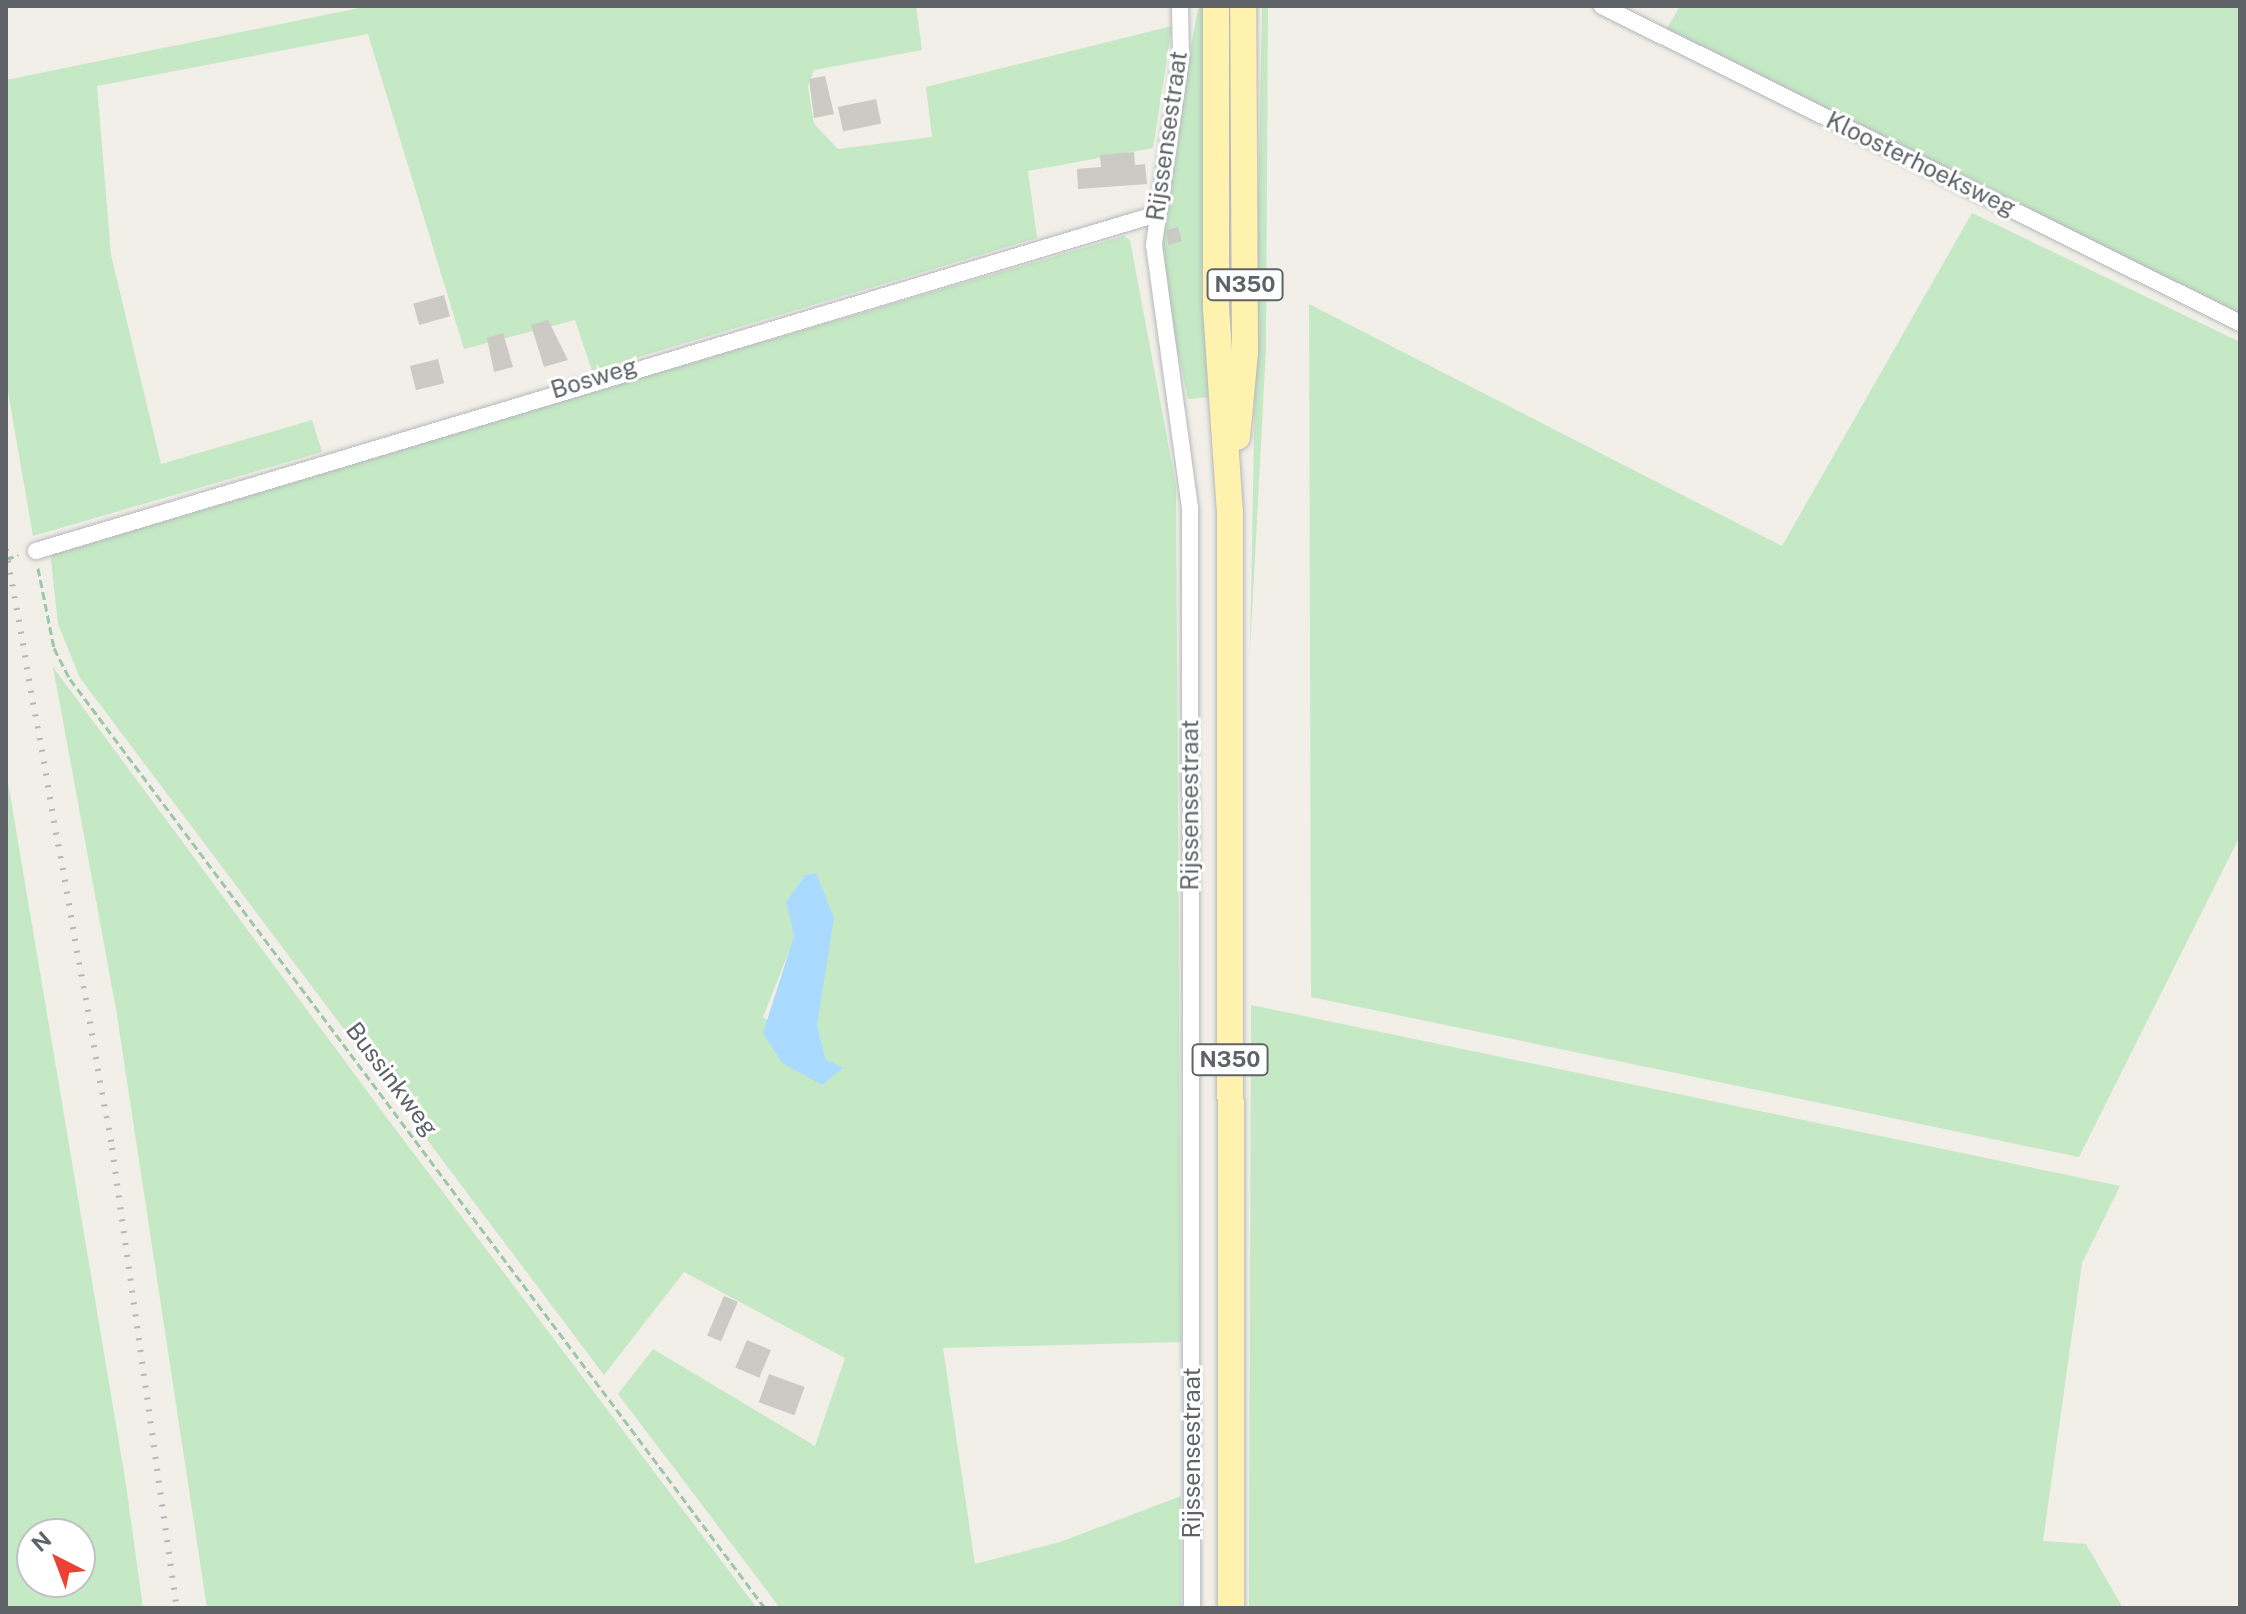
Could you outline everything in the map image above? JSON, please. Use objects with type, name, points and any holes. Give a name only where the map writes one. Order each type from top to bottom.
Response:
[{"type":"main road","name":"Rijssensestraat","points":[[1216,6],[1216,308],[1230,512],[1231,1608]]},
{"type":"main road","name":"Rijssensestraat","points":[[1230,512],[1245,352],[1243,6]]},
{"type":"street","name":"Rijssensestraat","points":[[1180,6],[1181,59],[1154,215],[1190,508],[1192,1608]]},
{"type":"street","name":"Kloosterhoeksweg","points":[[1602,6],[2240,323]]},
{"type":"street","name":"Bosweg","points":[[36,551],[1154,215]]},
{"type":"path","name":"Bussinkweg","points":[[36,551],[45,619],[70,679],[765,1608]]},
{"type":"green space","points":[[369,6],[916,6],[922,50],[814,70],[808,86],[814,124],[838,149],[932,137],[926,87],[1172,26],[1153,148],[1028,171],[1037,238],[592,371],[575,320],[464,349],[368,34],[97,86],[111,255],[161,464],[312,420],[322,452],[33,536],[6,380],[6,80]]},
{"type":"green space","points":[[1207,6],[1211,397],[1188,399],[1159,263],[1170,158],[1198,9]]},
{"type":"green space","points":[[1262,6],[1268,6],[1266,349],[1250,652]]},
{"type":"green space","points":[[1680,6],[2240,6],[2240,315],[1666,30]]},
{"type":"green space","points":[[1972,213],[2240,342],[2240,836],[2079,1157],[1311,997],[1309,304],[1782,546]]},
{"type":"green space","points":[[1124,236],[1130,240],[1176,486],[1181,1342],[943,1348],[975,1564],[1060,1542],[1181,1496],[1181,1608],[780,1608],[618,1394],[653,1349],[815,1446],[845,1358],[684,1272],[604,1375],[80,678],[58,624],[50,551]],"holes":[[[816,873],[817,1025],[826,1060],[763,1017],[795,936],[786,902],[805,875]]]},
{"type":"green space","points":[[53,667],[384,1114],[757,1608],[207,1608],[116,1009]]},
{"type":"green space","points":[[6,770],[125,1478],[143,1608],[6,1608]]},
{"type":"green space","points":[[1251,1005],[2120,1186],[2082,1263],[2043,1541],[2086,1544],[2123,1608],[1249,1608]]},
{"type":"water","points":[[816,873],[834,918],[817,1025],[826,1060],[843,1068],[822,1085],[782,1063],[763,1033],[794,936],[786,902],[805,875]]},
{"type":"building","points":[[825,76],[834,114],[814,118],[809,79]]},
{"type":"building","points":[[876,99],[881,123],[843,132],[838,107]]},
{"type":"building","points":[[1134,152],[1135,165],[1145,164],[1147,184],[1078,189],[1077,169],[1101,167],[1100,155]]},
{"type":"building","points":[[1178,227],[1182,241],[1168,245],[1167,230]]},
{"type":"building","points":[[444,295],[450,316],[419,325],[413,304]]},
{"type":"building","points":[[548,320],[568,360],[544,367],[531,325]]},
{"type":"building","points":[[503,333],[513,367],[494,372],[487,338]]},
{"type":"building","points":[[438,359],[444,383],[416,390],[410,366]]},
{"type":"building","points":[[724,1296],[738,1302],[721,1341],[707,1336]]},
{"type":"building","points":[[747,1340],[771,1350],[759,1378],[735,1368]]},
{"type":"building","points":[[769,1374],[805,1387],[794,1415],[759,1402]]},
{"type":"railway","points":[[6,549],[112,1148],[177,1608]]}]
